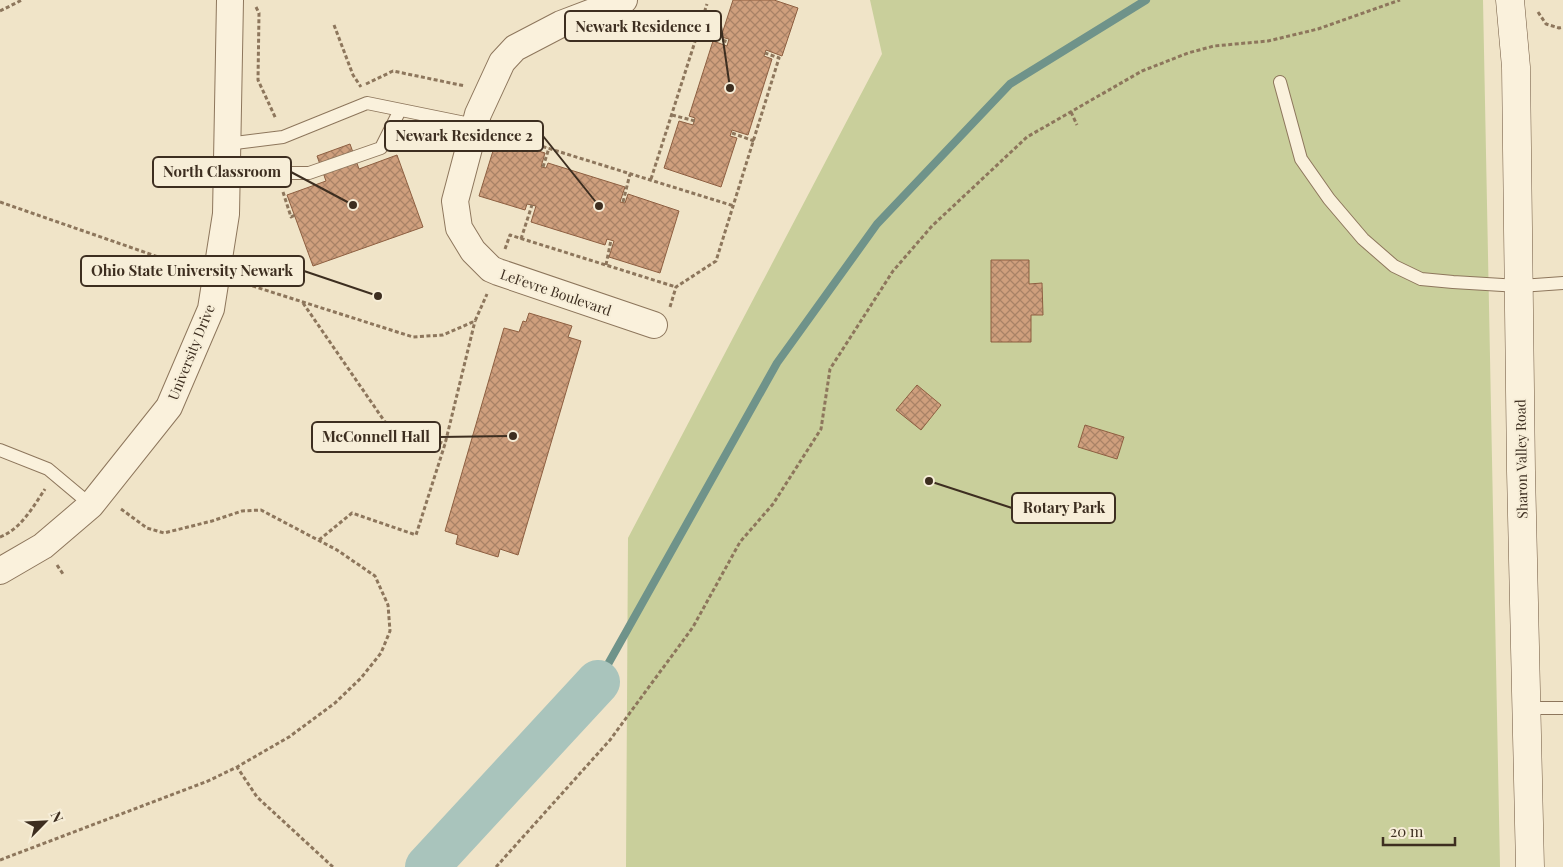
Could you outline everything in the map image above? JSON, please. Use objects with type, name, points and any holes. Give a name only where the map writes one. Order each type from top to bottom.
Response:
[{"type":"street","name":"University Drive","points":[[0,571],[43,546],[90,506],[169,407],[211,309],[226,214],[230,0]]},
{"type":"street","name":"LeFevre Boulevard","points":[[624,0],[561,24],[515,48],[502,62],[478,114],[455,201],[459,228],[473,251],[491,269],[662,317]]},
{"type":"street","name":"Sharon Valley Road","points":[[1510,0],[1514,51],[1530,867]]},
{"type":"street","name":"Sharon Valley Road","points":[[1514,51],[1529,3]]},
{"type":"lane","points":[[1280,82],[1301,159],[1329,199],[1363,239],[1394,266],[1421,278],[1453,282],[1518,286],[1563,283]]},
{"type":"lane","points":[[227,144],[279,138],[367,103],[475,125]]},
{"type":"lane","points":[[226,178],[309,172],[381,148],[400,110]]},
{"type":"lane","points":[[0,450],[48,469],[90,506]]},
{"type":"lane","points":[[1527,708],[1563,708]]},
{"type":"path","points":[[0,11],[22,0]]},
{"type":"path","points":[[252,0],[259,13],[258,80],[277,123],[279,138]]},
{"type":"path","points":[[496,867],[610,740],[693,627],[740,542],[773,504],[821,429],[830,369],[893,272],[932,226],[1027,137],[1142,71],[1188,53],[1214,46],[1268,41],[1318,29],[1400,0]]},
{"type":"path","points":[[1529,3],[1538,11],[1546,24],[1559,28],[1563,27]]},
{"type":"path","points":[[651,180],[707,4]]},
{"type":"path","points":[[698,32],[728,42]]},
{"type":"path","points":[[662,317],[676,287],[716,261],[778,58],[765,53]]},
{"type":"path","points":[[361,86],[393,71],[488,91]]},
{"type":"path","points":[[1071,112],[1077,125]]},
{"type":"path","points":[[672,115],[694,122]]},
{"type":"path","points":[[475,125],[734,206]]},
{"type":"path","points":[[732,133],[754,141]]},
{"type":"path","points":[[543,168],[549,148]]},
{"type":"path","points":[[280,173],[280,183],[291,216],[295,215]]},
{"type":"path","points":[[623,202],[630,174]]},
{"type":"path","points":[[0,202],[194,269]]},
{"type":"path","points":[[521,238],[532,205]]},
{"type":"path","points":[[510,235],[676,287]]},
{"type":"path","points":[[606,265],[611,240]]},
{"type":"path","points":[[319,540],[352,513],[416,536],[445,444],[475,321],[498,272]]},
{"type":"path","points":[[238,282],[413,337],[443,335],[475,321]]},
{"type":"path","points":[[303,303],[385,422],[445,444]]},
{"type":"path","points":[[0,537],[5,536],[24,520],[54,475]]},
{"type":"path","points":[[0,860],[208,782],[289,737],[335,704],[362,678],[381,653],[390,631],[388,605],[375,576],[337,550],[261,510],[242,511],[164,533],[148,528],[118,507],[90,506]]},
{"type":"path","points":[[237,767],[257,797],[333,867]]},
{"type":"green space","points":[[870,0],[1483,0],[1500,867],[626,867],[628,538],[882,54]]},
{"type":"building","points":[[733,0],[774,0],[798,8],[782,56],[766,50],[764,56],[772,59],[748,135],[732,130],[730,136],[737,138],[721,187],[664,168],[679,121],[693,125],[695,118],[689,116],[713,41],[727,46],[729,39],[721,37]]},
{"type":"building","points":[[497,138],[545,153],[541,167],[546,168],[548,163],[625,187],[620,202],[625,203],[628,194],[679,211],[660,273],[609,257],[614,241],[607,239],[605,245],[531,222],[536,206],[527,204],[525,210],[479,196]]},
{"type":"building","points":[[350,144],[359,169],[397,155],[423,227],[313,266],[287,195],[326,181],[317,156]]},
{"type":"building","points":[[991,260],[1029,260],[1029,284],[1042,283],[1043,315],[1031,315],[1031,342],[991,342]]},
{"type":"building","points":[[529,313],[572,326],[568,337],[581,341],[518,555],[500,549],[498,557],[456,544],[458,535],[445,531],[504,328],[519,332],[523,321],[526,322]]},
{"type":"building","points":[[917,385],[941,405],[921,430],[896,410]]},
{"type":"building","points":[[1085,425],[1124,437],[1117,459],[1078,447]]},
{"type":"waterway","points":[[598,682],[777,363],[877,224],[1010,84],[1146,0]]},
{"type":"waterway","points":[[427,867],[598,682]]},
{"type":"place","name":"Newark Residence 1","points":[[730,88]]},
{"type":"place","name":"North Classroom","points":[[353,205]]},
{"type":"place","name":"Newark Residence 2","points":[[599,206]]},
{"type":"place","name":"Ohio State University Newark","points":[[378,296]]},
{"type":"place","name":"McConnell Hall","points":[[513,436]]},
{"type":"place","name":"Rotary Park","points":[[929,481]]}]
